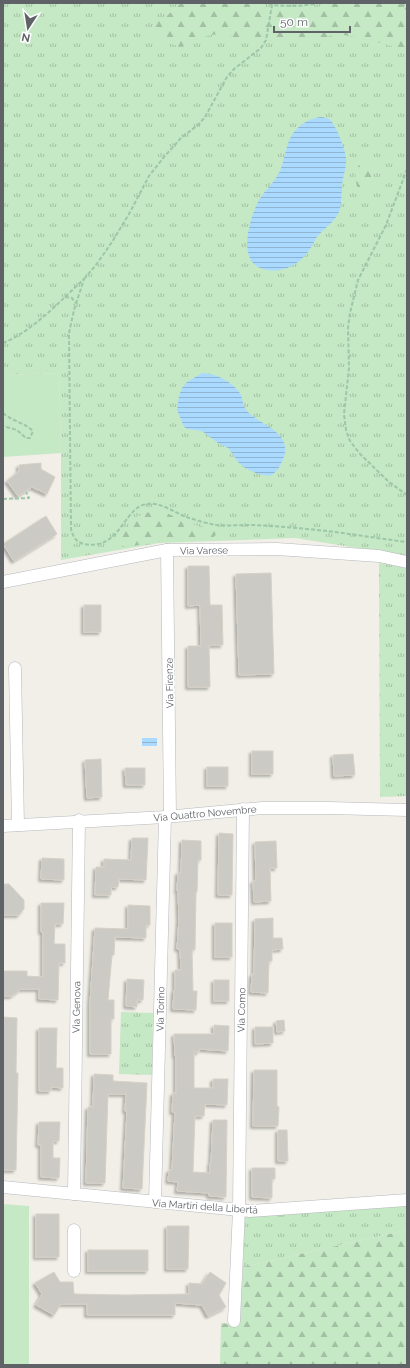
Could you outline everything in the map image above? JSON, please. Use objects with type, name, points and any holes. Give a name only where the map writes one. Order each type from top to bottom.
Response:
[{"type":"street","name":"Via Varese","points":[[3,582],[167,550],[277,549],[379,556],[407,562]]},
{"type":"street","name":"Via Firenze","points":[[167,550],[167,816]]},
{"type":"street","points":[[15,668],[18,825]]},
{"type":"street","name":"Via Quattro Novembre","points":[[3,826],[289,807],[407,810]]},
{"type":"street","name":"Via Como","points":[[234,1321],[239,1210],[244,809]]},
{"type":"street","name":"Via Torino","points":[[155,1202],[167,816]]},
{"type":"street","name":"Via Genova","points":[[74,1194],[79,820]]},
{"type":"street","name":"Via Martiri della Libertà","points":[[3,1187],[250,1211],[407,1200]]},
{"type":"street","points":[[74,1230],[74,1271]]},
{"type":"path","points":[[269,3],[272,5],[296,6],[317,3]]},
{"type":"path","points":[[402,3],[407,10]]},
{"type":"path","points":[[3,343],[11,340],[28,329],[65,297],[96,265],[129,214],[149,176],[180,139],[199,124],[227,77],[234,69],[261,48],[266,40],[272,5]]},
{"type":"path","points":[[407,169],[386,225],[358,280],[348,327],[349,368],[344,414],[346,430],[350,441],[360,454],[389,482],[407,495]]},
{"type":"path","points":[[84,279],[69,334],[71,529],[77,541],[90,545],[107,540],[120,529],[137,508],[148,503],[162,506],[184,516],[216,525],[252,525],[307,529],[407,542]]},
{"type":"path","points":[[65,297],[72,298],[76,304]]},
{"type":"path","points":[[3,413],[33,431],[30,438],[26,438],[17,430],[3,426]]},
{"type":"path","points":[[3,499],[29,498],[26,492]]},
{"type":"green space","points":[[3,3],[407,3],[407,556],[295,538],[159,543],[61,560],[59,373],[3,375]]},
{"type":"green space","points":[[180,3],[259,3],[268,10],[276,12],[284,9],[311,9],[333,3],[407,3],[407,50],[361,38],[338,34],[309,41],[292,38],[239,38],[218,34],[199,37],[187,46],[180,47],[152,35],[152,30],[154,24],[168,15]]},
{"type":"green space","points":[[365,163],[370,167],[372,174],[365,192],[359,191],[356,183],[356,171],[360,165]]},
{"type":"green space","points":[[59,373],[61,453],[3,457],[3,375]]},
{"type":"green space","points":[[152,511],[169,514],[195,525],[215,529],[217,531],[215,536],[208,540],[159,542],[126,547],[120,545],[119,539],[136,517]]},
{"type":"green space","points":[[379,563],[407,568],[407,796],[380,797]]},
{"type":"green space","points":[[121,1012],[153,1013],[152,1075],[119,1074]]},
{"type":"green space","points":[[3,1204],[29,1206],[29,1365],[3,1365]]},
{"type":"green space","points":[[407,1205],[407,1230],[243,1267],[245,1216]]},
{"type":"green space","points":[[407,1230],[407,1365],[220,1365],[221,1323],[240,1325],[243,1267]]},
{"type":"water","points":[[321,117],[329,119],[332,122],[340,137],[346,158],[339,212],[335,219],[317,237],[304,257],[294,265],[282,270],[263,269],[255,265],[250,258],[247,249],[249,227],[255,208],[261,196],[279,173],[289,141],[295,131],[309,120]]},
{"type":"water","points":[[202,373],[207,373],[224,379],[234,386],[241,395],[246,410],[280,436],[284,443],[285,450],[283,459],[276,471],[270,476],[258,474],[245,468],[239,463],[228,448],[218,443],[202,431],[187,429],[184,427],[177,410],[179,396],[182,388],[187,382]]},
{"type":"water","points":[[142,738],[157,738],[157,746],[142,746]]},
{"type":"building","points":[[41,463],[41,469],[55,477],[47,494],[32,487],[18,496],[7,481],[19,471],[19,465]]},
{"type":"building","points":[[46,516],[57,534],[14,561],[3,544]]},
{"type":"building","points":[[188,566],[209,566],[210,605],[222,605],[223,645],[209,645],[210,687],[188,687],[188,646],[201,646],[200,605],[188,606]]},
{"type":"building","points":[[271,573],[274,674],[239,675],[236,574]]},
{"type":"building","points":[[84,605],[101,605],[101,632],[84,632]]},
{"type":"building","points":[[252,751],[273,751],[273,774],[252,774]]},
{"type":"building","points":[[353,754],[355,775],[334,776],[333,755]]},
{"type":"building","points":[[101,759],[102,797],[87,798],[85,760]]},
{"type":"building","points":[[207,767],[228,767],[228,786],[207,786]]},
{"type":"building","points":[[125,768],[145,768],[145,785],[126,785]]},
{"type":"building","points":[[219,833],[233,834],[232,895],[218,895]]},
{"type":"building","points":[[132,838],[148,838],[146,880],[119,879],[118,887],[111,887],[111,895],[95,895],[96,867],[104,867],[104,859],[131,860]]},
{"type":"building","points":[[182,840],[201,841],[201,860],[198,860],[196,892],[195,950],[192,949],[193,991],[197,991],[196,1010],[173,1009],[175,970],[181,970],[180,949],[177,949],[179,919],[177,891],[178,872],[181,873]]},
{"type":"building","points":[[276,841],[277,868],[270,868],[271,901],[254,902],[253,881],[256,880],[255,842]]},
{"type":"building","points":[[42,858],[64,859],[64,880],[41,879]]},
{"type":"building","points":[[3,884],[9,884],[24,900],[24,909],[19,915],[3,915]]},
{"type":"building","points":[[41,903],[64,903],[63,924],[55,924],[54,944],[65,944],[65,963],[59,963],[58,1000],[39,999],[39,989],[21,989],[12,996],[3,996],[3,971],[27,971],[27,976],[43,977],[43,932],[41,932]]},
{"type":"building","points":[[128,905],[150,906],[150,925],[146,925],[146,938],[115,937],[108,1000],[114,1000],[114,1019],[111,1019],[111,1054],[90,1054],[90,1003],[95,928],[128,929]]},
{"type":"building","points":[[273,918],[273,938],[282,938],[283,949],[272,950],[272,961],[269,961],[268,993],[251,992],[252,974],[254,974],[255,919]]},
{"type":"building","points":[[215,923],[232,923],[232,957],[215,957]]},
{"type":"building","points":[[127,979],[144,980],[143,1000],[137,1000],[137,1007],[126,1006]]},
{"type":"building","points":[[214,980],[229,980],[229,1001],[214,1001]]},
{"type":"building","points":[[3,1017],[17,1018],[16,1073],[18,1073],[16,1170],[3,1170]]},
{"type":"building","points":[[284,1020],[285,1031],[277,1032],[276,1021]]},
{"type":"building","points":[[214,1025],[229,1026],[228,1051],[199,1049],[199,1052],[194,1052],[194,1088],[213,1088],[213,1079],[228,1079],[227,1105],[205,1104],[204,1116],[195,1116],[193,1172],[210,1173],[213,1120],[227,1120],[226,1197],[209,1196],[209,1193],[177,1191],[178,1182],[168,1181],[169,1170],[172,1170],[175,1112],[172,1112],[173,1093],[176,1093],[176,1056],[174,1034],[214,1034]]},
{"type":"building","points":[[255,1027],[273,1027],[273,1043],[255,1044]]},
{"type":"building","points":[[39,1028],[57,1028],[56,1068],[63,1068],[63,1088],[51,1087],[51,1091],[39,1091]]},
{"type":"building","points":[[254,1070],[277,1070],[277,1106],[279,1107],[278,1126],[253,1126]]},
{"type":"building","points":[[94,1074],[113,1075],[113,1081],[147,1083],[142,1189],[123,1188],[127,1111],[125,1111],[126,1094],[108,1094],[105,1183],[86,1183],[88,1107],[93,1107]]},
{"type":"building","points":[[39,1122],[60,1122],[59,1141],[53,1141],[53,1158],[60,1158],[59,1178],[41,1177],[41,1145],[38,1145]]},
{"type":"building","points":[[278,1130],[287,1130],[288,1161],[278,1161]]},
{"type":"building","points":[[252,1168],[275,1168],[275,1179],[272,1179],[272,1198],[252,1197]]},
{"type":"building","points":[[36,1214],[59,1214],[59,1257],[36,1257]]},
{"type":"building","points":[[167,1226],[189,1226],[188,1269],[167,1269]]},
{"type":"building","points":[[88,1250],[148,1250],[148,1271],[88,1271]]},
{"type":"building","points":[[54,1272],[60,1282],[73,1282],[74,1294],[125,1295],[189,1294],[189,1283],[202,1284],[210,1272],[226,1283],[219,1295],[226,1307],[208,1316],[202,1305],[175,1303],[175,1315],[87,1315],[87,1304],[61,1304],[54,1315],[36,1305],[42,1294],[35,1283]]}]
